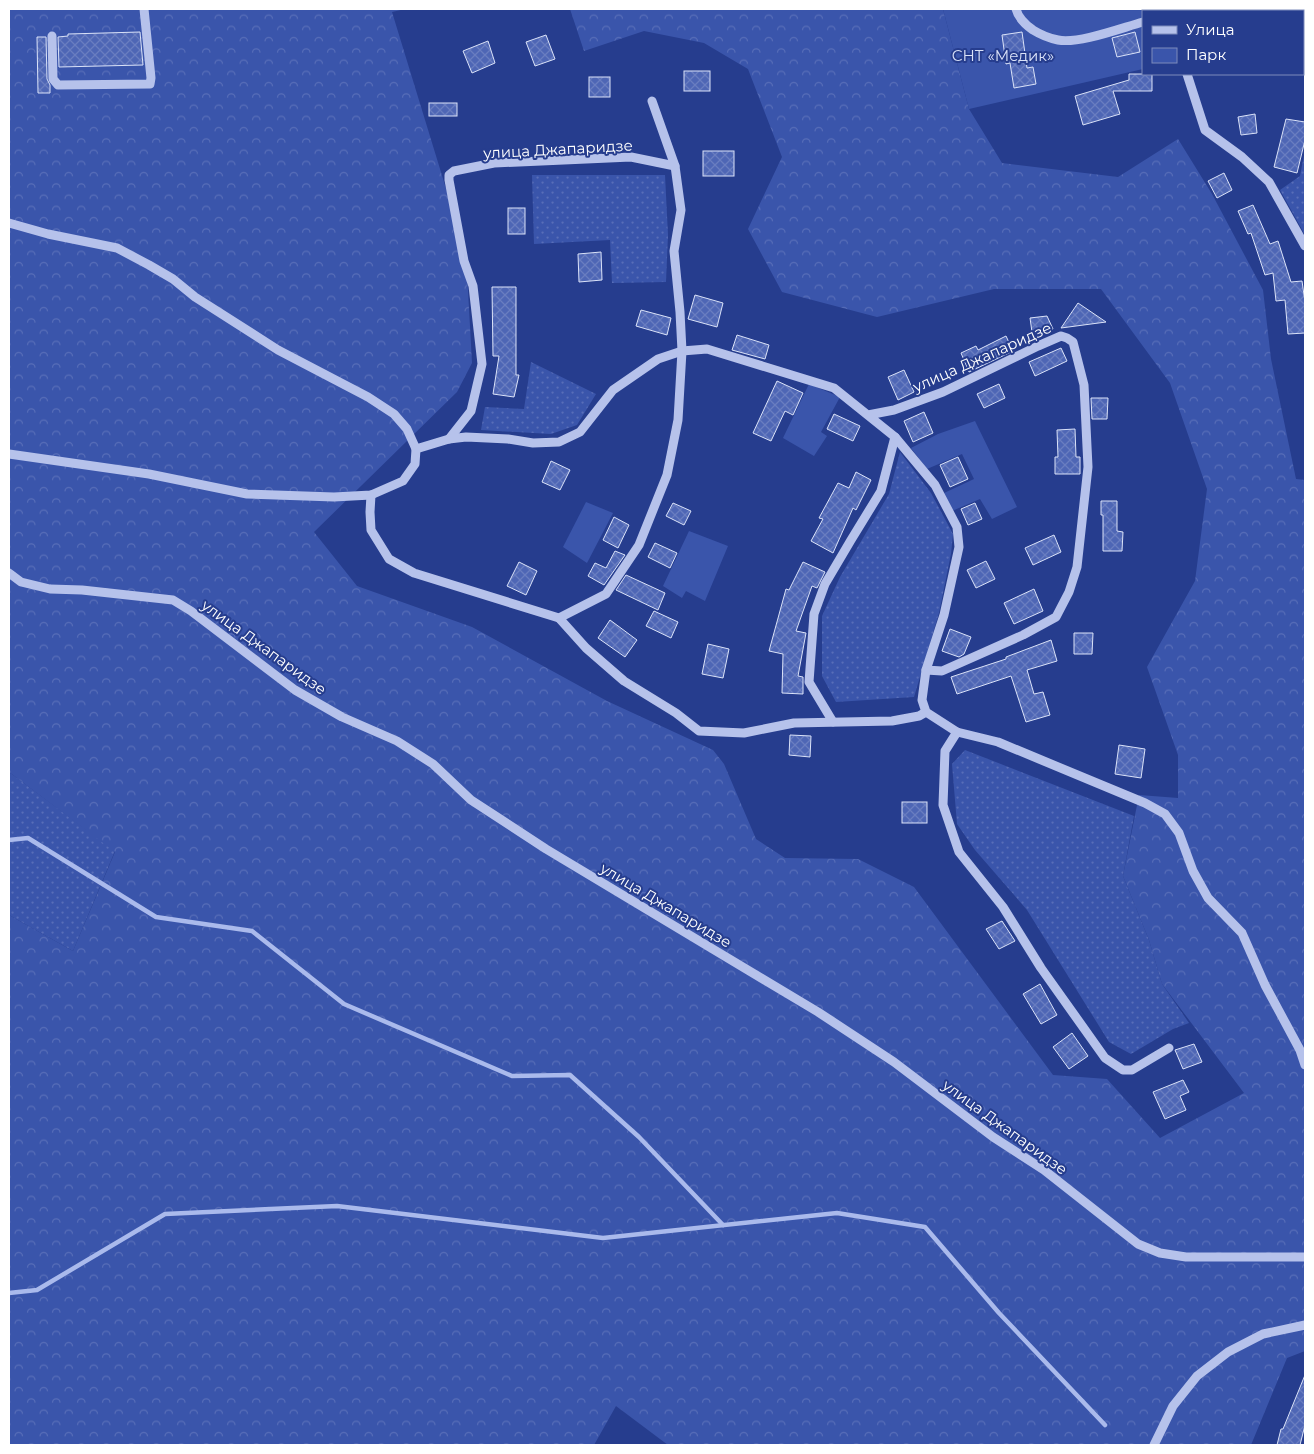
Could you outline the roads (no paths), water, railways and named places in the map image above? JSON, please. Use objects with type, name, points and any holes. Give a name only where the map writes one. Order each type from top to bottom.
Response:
[{"type":"street","points":[[52,36],[53,79],[58,85],[150,84],[144,9]]},
{"type":"street","points":[[1016,9],[1028,26],[1043,36],[1060,40],[1078,39],[1142,22]]},
{"type":"street","points":[[1187,75],[1205,130],[1242,157],[1269,182],[1305,246]]},
{"type":"street","points":[[559,618],[606,594],[639,545],[667,475],[678,420],[682,351],[674,251],[682,210],[675,166],[652,101]]},
{"type":"street","name":"улица Джапаридзе","points":[[449,439],[471,411],[482,364],[473,286],[464,261],[449,180],[450,175],[454,171],[486,164],[630,157],[675,166]]},
{"type":"street","points":[[9,223],[48,234],[116,248],[173,279],[195,297],[278,350],[368,397],[394,414],[407,429],[416,450],[416,464],[403,481],[372,495],[334,497],[247,494],[150,474],[9,454]]},
{"type":"street","name":"улица Джапаридзе","points":[[868,415],[894,410],[943,392],[1061,336],[1073,342],[1084,385],[1088,467],[1077,567],[1069,592],[1056,617],[1023,635],[942,671],[926,670]]},
{"type":"street","points":[[416,450],[449,439],[466,437],[508,439],[533,443],[560,442],[580,432],[613,390],[658,359],[682,351],[708,349],[834,388],[896,437],[935,485],[956,527],[959,547],[944,615],[926,670],[922,700],[926,712],[957,732],[998,742],[1145,803],[1165,814],[1179,833],[1193,871],[1208,898],[1242,933],[1266,985],[1300,1050],[1305,1065]]},
{"type":"street","points":[[833,722],[809,682],[814,614],[826,584],[881,491],[896,437]]},
{"type":"street","points":[[372,495],[370,512],[371,530],[389,559],[414,573],[559,618],[586,648],[624,681],[676,713],[698,731],[744,733],[794,723],[892,721],[919,716],[926,712]]},
{"type":"street","name":"улица Джапаридзе","points":[[9,573],[21,582],[50,589],[82,590],[173,600],[192,611],[295,690],[342,717],[397,741],[433,764],[471,800],[623,896],[818,1012],[894,1062],[993,1138],[1044,1170],[1138,1244],[1160,1253],[1186,1257],[1305,1257]]},
{"type":"street","points":[[957,732],[945,751],[943,805],[959,852],[1003,907],[1041,968],[1105,1058],[1123,1070],[1132,1070],[1170,1048]]},
{"type":"street","points":[[1154,1445],[1172,1406],[1197,1376],[1228,1352],[1263,1334],[1305,1325]]},
{"type":"waterway","points":[[9,840],[28,838],[156,917],[252,931],[344,1004],[512,1076],[570,1075],[639,1137],[723,1225]]},
{"type":"waterway","points":[[9,1293],[37,1290],[165,1214],[337,1206],[603,1238],[837,1213],[925,1227],[999,1313],[1105,1425]]},
{"type":"park label","name":"СНТ «Медик»","points":[[1003,55]]}]
